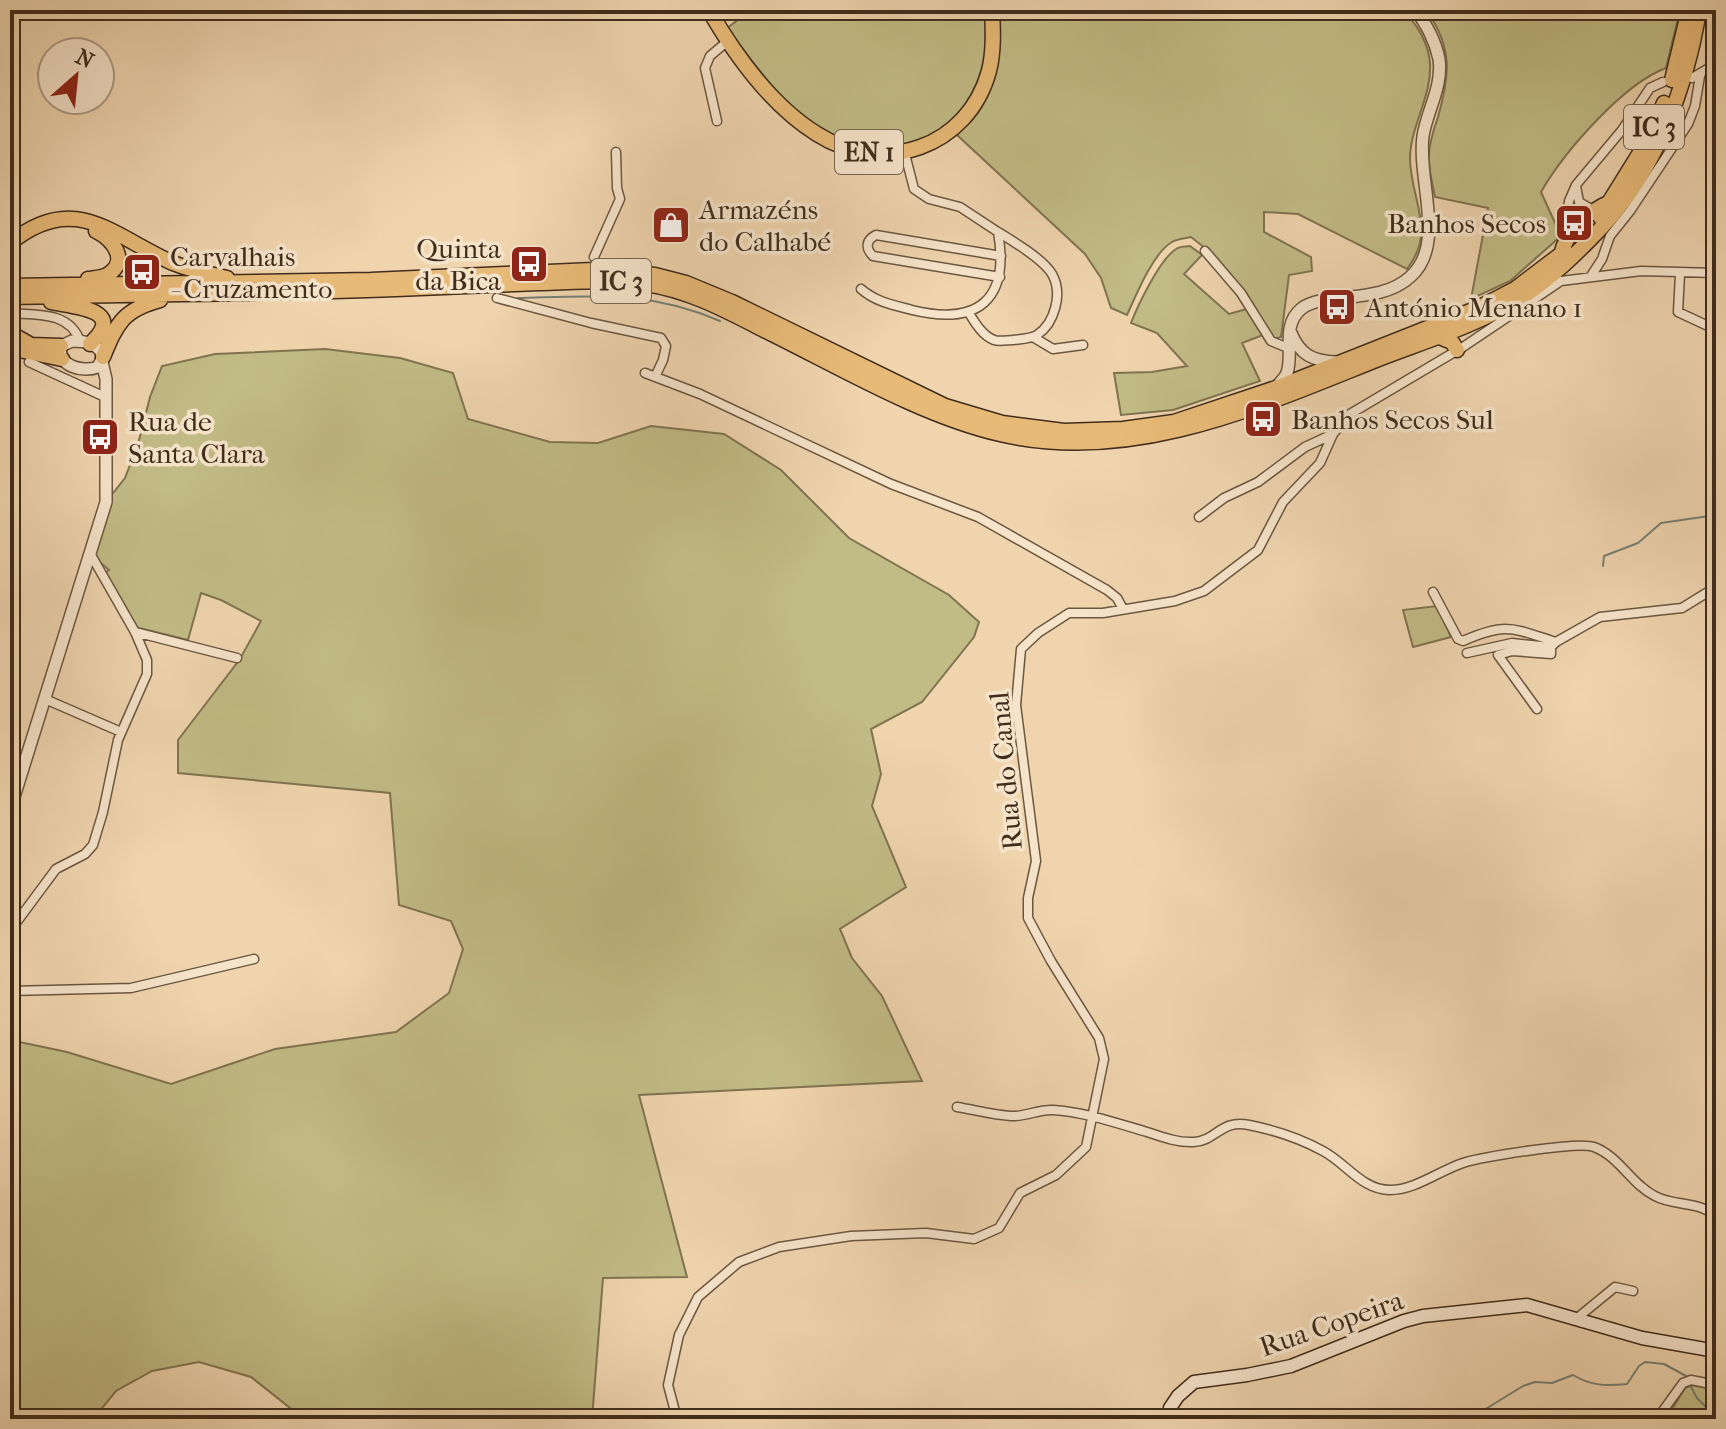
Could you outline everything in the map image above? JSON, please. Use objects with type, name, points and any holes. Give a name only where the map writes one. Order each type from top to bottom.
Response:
[{"type":"main road","name":"EN 1","points":[[709,10],[763,86],[816,134],[858,151],[905,154],[943,135],[961,122],[972,108],[985,82],[993,51],[992,10]]},
{"type":"main road","name":"IC 3","points":[[13,293],[69,285],[593,270],[655,275],[686,283],[732,302],[945,406],[1002,423],[1048,429],[1123,429],[1174,422],[1343,362],[1478,308],[1515,289],[1599,218],[1610,202],[1651,135],[1670,87],[1689,10]]},
{"type":"main road","name":"IC 3","points":[[13,293],[179,295],[592,281],[652,285],[684,292],[941,416],[999,434],[1063,442],[1123,440],[1196,427],[1437,336],[1521,298],[1552,275],[1606,224],[1635,185],[1661,138],[1696,31],[1699,10]]},
{"type":"main road","points":[[1562,248],[1593,210],[1610,202]]},
{"type":"main road","points":[[10,243],[35,225],[51,219],[77,218],[111,229],[193,270],[247,282]]},
{"type":"main road","points":[[10,256],[30,237],[56,227],[83,226],[110,239],[117,247],[118,257],[111,271],[105,277],[69,285]]},
{"type":"main road","points":[[13,293],[99,313],[103,326],[85,342]]},
{"type":"main road","points":[[103,360],[117,326],[129,312],[142,305],[179,295]]},
{"type":"main road","points":[[1460,349],[1462,326]]},
{"type":"main road","points":[[10,333],[31,345],[63,349]]},
{"type":"main road","points":[[1437,336],[1460,349]]},
{"type":"main road","points":[[10,343],[24,351],[63,349]]},
{"type":"main road","name":"Rua Copeira","points":[[1168,1419],[1170,1408],[1178,1396],[1194,1382],[1291,1366],[1423,1316],[1527,1305],[1642,1338],[1716,1351]]},
{"type":"street","points":[[1276,388],[1286,374],[1294,317],[1302,308],[1314,303],[1386,292],[1409,279],[1424,258],[1430,233],[1421,160],[1423,134],[1436,91],[1440,62],[1432,32],[1416,10]]},
{"type":"street","points":[[717,121],[705,68],[710,56],[729,40]]},
{"type":"street","points":[[1591,276],[1602,259],[1610,236],[1688,124],[1695,106],[1696,77],[1716,64]]},
{"type":"street","points":[[1562,248],[1569,201],[1576,185],[1622,130],[1650,88],[1663,82]]},
{"type":"street","points":[[594,257],[620,199],[616,152]]},
{"type":"street","points":[[905,154],[914,189],[929,199],[960,207],[1015,241],[1051,272],[1056,285],[1054,313],[1041,332],[1033,337],[994,340],[984,333],[969,313]]},
{"type":"street","points":[[1576,185],[1579,202],[1593,210]]},
{"type":"street","points":[[861,289],[874,300],[936,316],[969,313],[983,304],[1000,277],[998,232]]},
{"type":"street","points":[[1000,277],[873,256],[867,244],[876,235],[1001,256]]},
{"type":"street","points":[[1205,251],[1241,293],[1271,341],[1288,348]]},
{"type":"street","name":"Rua do Canal","points":[[677,1419],[668,1385],[679,1335],[698,1297],[739,1262],[779,1247],[851,1236],[926,1233],[974,1239],[999,1228],[1020,1193],[1056,1175],[1086,1147],[1104,1059],[1099,1038],[1028,918],[1028,898],[1036,861],[1016,705],[1021,649],[1038,633],[1069,613],[1175,601],[1204,591],[1258,550],[1283,502],[1320,463],[1333,434],[1350,414],[1460,349],[1561,281],[1641,271],[1716,273]]},
{"type":"street","points":[[1680,274],[1678,312],[1706,325]]},
{"type":"street","points":[[497,298],[661,338],[666,346],[655,377]]},
{"type":"street","points":[[10,313],[46,315],[72,326],[85,342],[101,351],[106,373],[106,502],[10,810]]},
{"type":"street","points":[[61,320],[65,330],[63,349],[67,364],[88,370],[98,367],[103,360]]},
{"type":"street","points":[[1291,332],[1302,352],[1313,359],[1343,362]]},
{"type":"street","points":[[1033,337],[1053,349],[1083,345]]},
{"type":"street","points":[[63,349],[85,342]]},
{"type":"street","points":[[29,362],[105,394]]},
{"type":"street","points":[[88,370],[105,394]]},
{"type":"street","points":[[645,373],[700,394],[891,484],[978,517],[1107,590],[1117,598],[1123,609]]},
{"type":"street","points":[[1199,517],[1224,498],[1258,482],[1305,447],[1333,434]]},
{"type":"street","points":[[10,931],[56,869],[85,854],[93,845],[121,732],[147,674],[147,660],[135,632],[91,555]]},
{"type":"street","points":[[1467,653],[1512,643],[1553,644],[1600,617],[1682,608],[1716,587]]},
{"type":"street","points":[[1433,592],[1458,639],[1463,641],[1490,629],[1503,627],[1553,644]]},
{"type":"street","points":[[135,632],[237,658]]},
{"type":"street","points":[[1537,709],[1498,655],[1512,651],[1551,654],[1553,644]]},
{"type":"street","points":[[45,699],[121,732]]},
{"type":"street","points":[[10,991],[131,988],[254,959]]},
{"type":"street","points":[[957,1107],[1013,1116],[1050,1110],[1092,1116],[1179,1141],[1195,1142],[1207,1140],[1230,1124],[1245,1124],[1323,1151],[1369,1185],[1388,1190],[1406,1188],[1462,1164],[1486,1158],[1583,1144],[1605,1153],[1652,1195],[1670,1202],[1708,1208],[1716,1217]]},
{"type":"street","points":[[1576,1319],[1615,1287],[1633,1291]]},
{"type":"street","points":[[1716,1317],[1712,1317],[1716,1323]]},
{"type":"street","points":[[1657,1419],[1683,1383],[1691,1380],[1716,1385]]},
{"type":"shaded area","points":[[752,10],[985,10],[983,63],[970,96],[956,116],[938,131],[917,141],[895,146],[871,146],[847,141],[823,130],[795,109],[770,84],[727,28]]},
{"type":"shaded area","points":[[999,10],[1401,10],[1421,34],[1430,64],[1428,88],[1413,137],[1410,161],[1421,229],[1416,255],[1407,269],[1298,214],[1264,212],[1264,232],[1311,257],[1312,271],[1289,275],[1281,337],[1273,339],[1227,271],[1191,237],[1174,241],[1158,255],[1127,315],[1111,308],[1101,278],[1085,254],[956,134],[980,109],[994,78],[999,44]]},
{"type":"shaded area","points":[[1426,10],[1680,10],[1666,68],[1632,88],[1596,121],[1564,158],[1541,192],[1561,236],[1510,281],[1471,299],[1488,208],[1435,197],[1429,149],[1445,88],[1447,62],[1441,36]]},
{"type":"shaded area","points":[[1190,246],[1202,255],[1184,274],[1229,314],[1247,309],[1263,335],[1242,343],[1260,381],[1173,410],[1121,415],[1114,373],[1152,372],[1187,366],[1157,333],[1131,323],[1163,262],[1178,248]]},
{"type":"shaded area","points":[[325,349],[400,358],[453,373],[468,419],[550,442],[598,443],[651,426],[724,434],[781,470],[849,538],[949,595],[979,622],[974,637],[922,702],[871,729],[881,774],[872,806],[906,887],[840,929],[852,958],[882,996],[922,1081],[639,1095],[687,1277],[603,1278],[592,1419],[304,1419],[251,1377],[199,1362],[152,1371],[116,1391],[93,1419],[10,1419],[10,1040],[67,1052],[171,1084],[275,1049],[396,1032],[449,993],[463,949],[451,921],[399,905],[390,793],[178,773],[178,740],[240,659],[261,621],[201,593],[188,640],[135,627],[104,574],[109,570],[91,555],[106,502],[125,478],[138,444],[162,366],[215,354]]},
{"type":"shaded area","points":[[1437,606],[1451,637],[1413,647],[1403,610]]},
{"type":"shaded area","points":[[1693,1385],[1716,1390],[1716,1419],[1666,1419],[1685,1388]]},
{"type":"waterway","points":[[518,298],[620,297],[669,304],[720,321]]},
{"type":"waterway","points":[[1603,566],[1604,556],[1638,543],[1661,523],[1716,515]]},
{"type":"waterway","points":[[1475,1419],[1484,1410],[1535,1382],[1552,1383],[1573,1375],[1599,1384],[1627,1384],[1645,1362],[1664,1364],[1686,1376]]},
{"type":"waterway","points":[[1689,1383],[1697,1398],[1716,1417]]},
{"type":"waterway","points":[[924,1419],[994,1411],[1026,1412],[1057,1419]]},
{"type":"place","name":"Banhos Secos","points":[[1574,223]]},
{"type":"place","name":"Armazéns do Calhabé","points":[[671,225]]},
{"type":"place","name":"Quinta da Bica","points":[[529,264]]},
{"type":"place","name":"Carvalhais - Cruzamento","points":[[142,272]]},
{"type":"place","name":"António Menano 1","points":[[1337,307]]},
{"type":"place","name":"Banhos Secos Sul","points":[[1263,419]]},
{"type":"place","name":"Rua de Santa Clara","points":[[100,437]]}]
